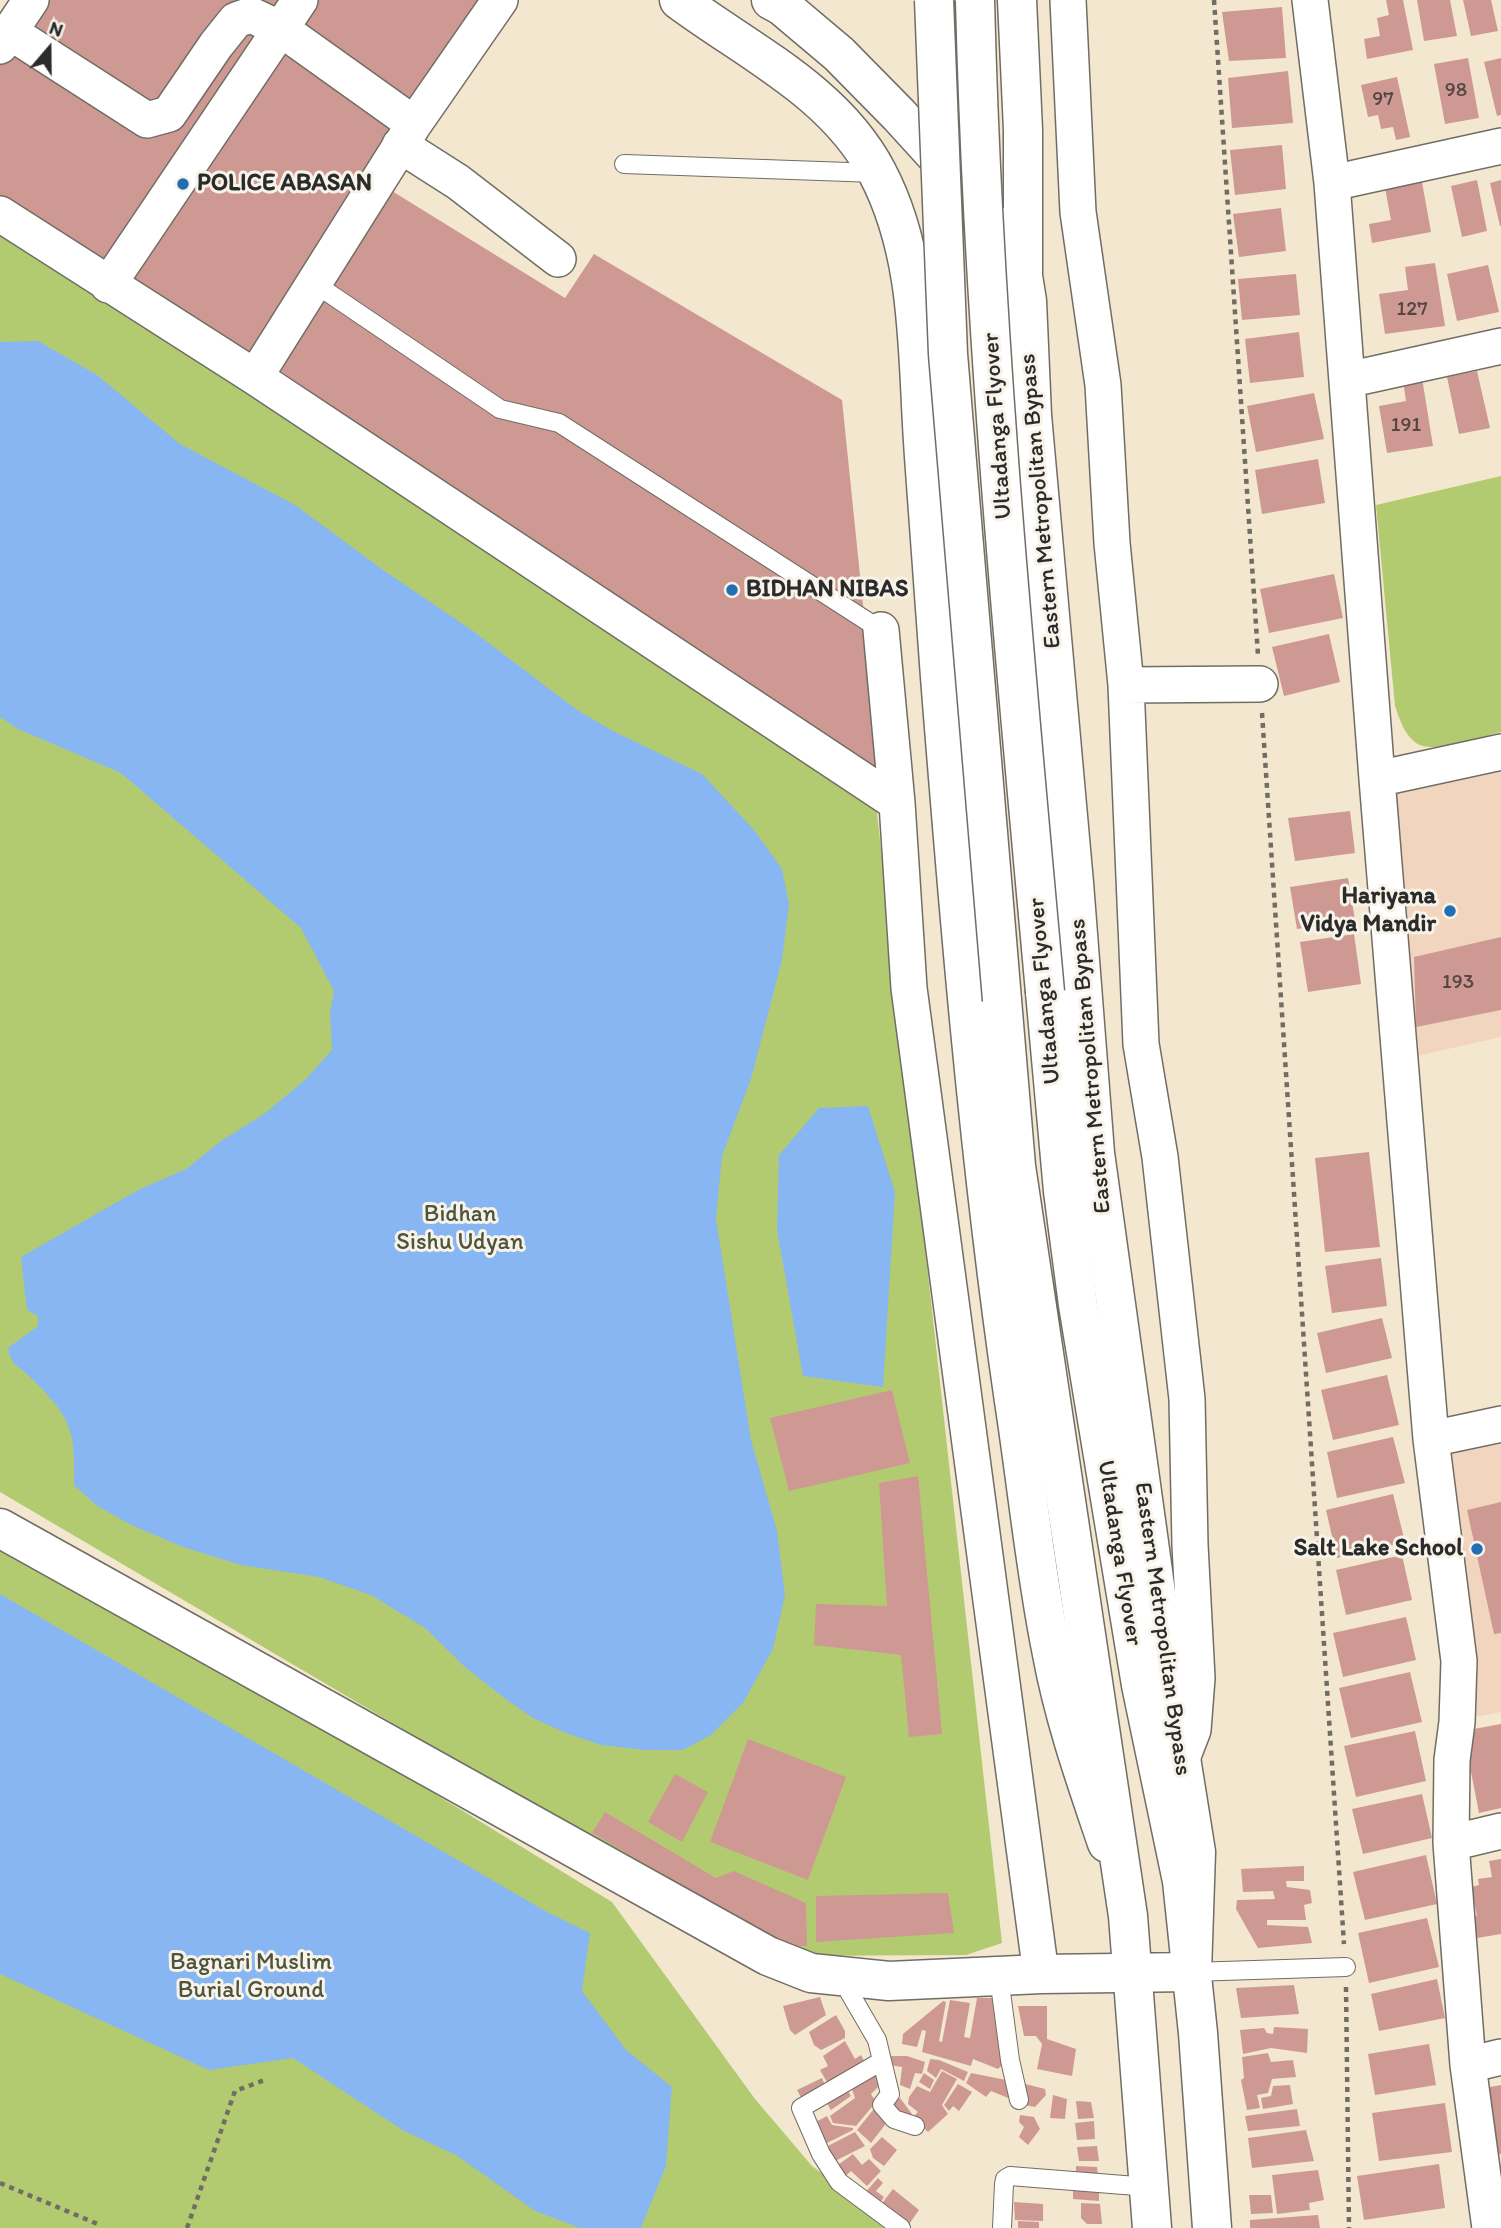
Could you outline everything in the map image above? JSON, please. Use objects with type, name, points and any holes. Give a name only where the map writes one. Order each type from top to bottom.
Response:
[{"type":"main road","name":"Eastern Metropolitan Bypass","points":[[771,0],[782,6],[839,54],[899,115],[960,182],[1010,248],[1023,276],[1027,301],[1032,415],[1095,1153],[1165,1658],[1196,1852],[1192,1972],[1212,2228]]},
{"type":"main road","name":"Ultadanga Flyover","points":[[934,0],[948,354],[1016,1166],[1128,1916]]},
{"type":"main road","name":"Ultadanga Flyover","points":[[975,0],[978,107],[994,393],[1063,1191],[1078,1305],[1141,1685],[1182,1881],[1192,1972]]},
{"type":"main road","points":[[1017,0],[1023,130],[1023,276]]},
{"type":"main road","points":[[706,7],[754,49],[818,98],[856,137],[878,173],[907,248],[914,296],[927,514],[959,919],[996,1261],[1051,1652],[1066,1717],[1128,1916],[1152,2228]]},
{"type":"main road","points":[[0,1528],[768,1956],[811,1973],[889,1981],[1041,1974],[1192,1972]]},
{"type":"street","points":[[32,0],[5,39],[147,120],[169,114],[236,20],[251,15],[281,29],[407,134],[458,183],[558,259]]},
{"type":"street","points":[[108,285],[300,0]]},
{"type":"street","points":[[255,377],[407,134],[500,0]]},
{"type":"street","points":[[1068,0],[1078,212],[1102,386],[1112,543],[1126,685],[1141,1044],[1160,1157],[1187,1399],[1190,1545],[1197,1678],[1193,1730],[1181,1761]]},
{"type":"street","points":[[1310,0],[1332,183],[1431,1440],[1458,1661],[1457,1722],[1452,1760],[1451,1843],[1485,2061],[1490,2228]]},
{"type":"street","points":[[1332,183],[1501,146]]},
{"type":"street","points":[[0,214],[255,377],[897,803]]},
{"type":"street","points":[[1347,380],[1501,346]]},
{"type":"street","points":[[881,630],[897,803],[909,988],[1041,1974]]},
{"type":"street","points":[[1126,685],[1260,684]]},
{"type":"street","points":[[1377,779],[1501,752]]},
{"type":"street","points":[[1431,1440],[1501,1424]]},
{"type":"street","points":[[1451,1843],[1501,1832]]},
{"type":"lane","points":[[624,164],[878,173]]},
{"type":"lane","points":[[314,283],[500,409],[559,423],[881,630]]},
{"type":"lane","points":[[1192,1972],[1346,1967]]},
{"type":"lane","points":[[840,1977],[877,2040],[890,2094],[882,2105],[894,2119],[915,2126]]},
{"type":"lane","points":[[999,1977],[1010,2060],[1019,2100]]},
{"type":"lane","points":[[882,2061],[801,2108],[821,2154],[839,2182],[901,2228]]},
{"type":"lane","points":[[1002,2228],[1004,2184],[1005,2179],[1010,2176],[1149,2187]]},
{"type":"path","points":[[1214,0],[1346,1967],[1349,2228]]},
{"type":"path","points":[[187,2228],[235,2091],[267,2079]]},
{"type":"path","points":[[0,2183],[100,2225]]},
{"type":"shaded area","name":"Hariyana Vidya Mandir","points":[[1501,767],[1501,1037],[1412,1057],[1387,785]]},
{"type":"shaded area","name":"Salt Lake School","points":[[1501,1433],[1501,1712],[1469,1718],[1438,1445]]},
{"type":"green space","name":"Bidhan Sishu Udyan","points":[[0,230],[876,804],[1002,1943],[966,1955],[788,1956],[0,1492]]},
{"type":"green space","points":[[1501,476],[1501,732],[1451,745],[1423,746],[1408,735],[1395,706],[1376,505]]},
{"type":"green space","name":"Bagnari Muslim Burial Ground","points":[[0,1535],[612,1902],[755,2099],[812,2166],[896,2228],[0,2228]]},
{"type":"water","points":[[38,341],[97,375],[180,444],[295,505],[383,570],[473,631],[577,710],[613,731],[702,774],[755,831],[782,869],[789,904],[782,960],[751,1079],[722,1156],[716,1219],[751,1440],[777,1531],[785,1595],[773,1649],[743,1703],[711,1735],[683,1750],[645,1750],[601,1745],[566,1733],[533,1718],[504,1698],[465,1667],[425,1628],[371,1595],[319,1577],[241,1565],[183,1547],[131,1525],[96,1505],[74,1485],[72,1437],[62,1414],[54,1402],[11,1358],[8,1348],[38,1326],[38,1316],[27,1310],[21,1257],[138,1190],[186,1169],[221,1141],[264,1114],[305,1080],[332,1050],[330,1012],[334,991],[301,928],[121,773],[18,729],[0,717],[0,342]]},
{"type":"water","points":[[868,1106],[895,1192],[883,1387],[803,1376],[777,1230],[779,1155],[819,1108]]},
{"type":"water","points":[[0,1594],[547,1912],[590,1933],[582,1991],[626,2050],[672,2087],[666,2166],[641,2228],[580,2228],[535,2211],[456,2155],[404,2131],[293,2058],[209,2070],[0,1974]]},
{"type":"building","name":"POLICE ABASAN","points":[[41,0],[491,0],[245,368],[0,210],[0,62]]},
{"type":"building","points":[[1386,0],[1403,0],[1413,50],[1367,59],[1364,39],[1380,36],[1377,18],[1389,15]]},
{"type":"building","points":[[1417,0],[1450,0],[1457,36],[1424,41]]},
{"type":"building","points":[[1463,0],[1491,0],[1498,31],[1471,36]]},
{"type":"building","points":[[1282,7],[1286,58],[1229,61],[1222,12]]},
{"type":"building","points":[[1468,58],[1479,118],[1445,124],[1434,64]]},
{"type":"building","points":[[1501,58],[1501,115],[1497,116],[1484,62]]},
{"type":"building","points":[[1288,71],[1293,123],[1232,128],[1228,78]]},
{"type":"building","points":[[1397,77],[1410,137],[1396,140],[1393,127],[1381,129],[1378,115],[1368,117],[1361,85]]},
{"type":"building","points":[[1282,145],[1286,189],[1235,195],[1230,150]]},
{"type":"building","points":[[1477,180],[1487,231],[1462,237],[1451,186]]},
{"type":"building","points":[[1501,180],[1501,226],[1500,226],[1490,183]]},
{"type":"building","points":[[1422,182],[1431,232],[1372,243],[1369,224],[1391,220],[1385,188]]},
{"type":"building","name":"BIDHAN NIBAS","points":[[392,191],[565,298],[594,254],[842,400],[881,780],[279,370]]},
{"type":"building","points":[[1281,208],[1286,251],[1239,257],[1233,214]]},
{"type":"building","points":[[1435,263],[1445,326],[1385,334],[1379,294],[1408,290],[1405,267]]},
{"type":"building","points":[[1488,265],[1499,312],[1457,321],[1447,274]]},
{"type":"building","points":[[1296,274],[1300,315],[1242,320],[1238,279]]},
{"type":"building","points":[[1299,332],[1304,377],[1250,383],[1245,339]]},
{"type":"building","points":[[1477,371],[1490,428],[1459,434],[1447,377]]},
{"type":"building","points":[[1422,378],[1433,446],[1387,453],[1379,406],[1406,401],[1403,381]]},
{"type":"building","points":[[1314,393],[1324,439],[1256,452],[1247,406]]},
{"type":"building","points":[[1318,459],[1325,503],[1262,514],[1255,470]]},
{"type":"building","points":[[1334,574],[1343,618],[1269,633],[1260,589]]},
{"type":"building","points":[[1329,634],[1340,682],[1284,696],[1272,647]]},
{"type":"building","points":[[1350,811],[1355,853],[1295,861],[1288,818]]},
{"type":"building","points":[[1348,878],[1355,920],[1297,929],[1290,887]]},
{"type":"building","points":[[1354,934],[1361,984],[1308,992],[1300,942]]},
{"type":"building","points":[[1501,937],[1501,1010],[1416,1027],[1414,957]]},
{"type":"building","points":[[1369,1152],[1380,1247],[1325,1252],[1315,1158]]},
{"type":"building","points":[[1381,1258],[1387,1306],[1332,1313],[1325,1266]]},
{"type":"building","points":[[1382,1318],[1392,1358],[1326,1373],[1317,1333]]},
{"type":"building","points":[[1387,1375],[1399,1425],[1333,1440],[1321,1390]]},
{"type":"building","points":[[892,1390],[910,1463],[789,1491],[770,1418]]},
{"type":"building","points":[[1393,1437],[1405,1483],[1337,1498],[1327,1452]]},
{"type":"building","points":[[918,1476],[942,1734],[909,1737],[901,1655],[814,1645],[816,1604],[887,1606],[879,1483]]},
{"type":"building","points":[[1393,1494],[1405,1542],[1337,1558],[1326,1510]]},
{"type":"building","points":[[1501,1502],[1501,1633],[1494,1634],[1467,1510]]},
{"type":"building","points":[[1402,1555],[1412,1600],[1346,1615],[1336,1570]]},
{"type":"building","points":[[1406,1617],[1416,1660],[1343,1677],[1333,1633]]},
{"type":"building","points":[[1410,1672],[1422,1722],[1351,1738],[1339,1688]]},
{"type":"building","points":[[1501,1724],[1501,1808],[1479,1813],[1463,1731]]},
{"type":"building","points":[[1415,1731],[1426,1781],[1356,1797],[1344,1746]]},
{"type":"building","points":[[748,1739],[846,1777],[808,1880],[710,1842]]},
{"type":"building","points":[[675,1774],[708,1792],[682,1842],[648,1822]]},
{"type":"building","points":[[1422,1794],[1432,1838],[1363,1854],[1352,1809]]},
{"type":"building","points":[[605,1812],[716,1878],[734,1871],[806,1903],[807,1946],[787,1946],[592,1833]]},
{"type":"building","points":[[1426,1855],[1437,1904],[1365,1920],[1353,1872]]},
{"type":"building","points":[[1501,1859],[1501,1934],[1477,1938],[1473,1916],[1477,1916],[1471,1887],[1479,1885],[1478,1879],[1492,1877],[1489,1861]]},
{"type":"building","points":[[1304,1866],[1304,1881],[1286,1881],[1287,1887],[1310,1890],[1312,1903],[1304,1905],[1306,1920],[1267,1920],[1267,1925],[1308,1927],[1312,1943],[1258,1948],[1236,1909],[1237,1900],[1275,1899],[1273,1891],[1243,1892],[1241,1869]]},
{"type":"building","points":[[948,1893],[954,1933],[816,1942],[816,1896]]},
{"type":"building","points":[[1427,1918],[1439,1967],[1369,1983],[1358,1933]]},
{"type":"building","points":[[1437,1979],[1445,2018],[1379,2031],[1371,1994]]},
{"type":"building","points":[[1294,1985],[1299,2014],[1241,2018],[1236,1988]]},
{"type":"building","points":[[820,1997],[826,2015],[795,2035],[790,2030],[783,2006]]},
{"type":"building","points":[[977,1998],[997,1998],[1003,2064],[998,2069],[973,2059],[971,2066],[922,2052],[926,2031],[922,2030],[917,2047],[902,2044],[903,2034],[943,2001],[946,2002],[939,2041],[942,2042],[950,2000],[970,2003],[964,2037],[970,2038]]},
{"type":"building","points":[[1018,2006],[1047,2006],[1047,2039],[1076,2049],[1072,2076],[1037,2069],[1042,2044],[1036,2036],[1024,2036]]},
{"type":"building","points":[[836,2015],[845,2031],[845,2038],[821,2050],[814,2045],[809,2032]]},
{"type":"building","points":[[1274,2027],[1308,2029],[1307,2053],[1271,2048],[1243,2054],[1240,2030],[1264,2028],[1267,2033],[1273,2034]]},
{"type":"building","points":[[845,2041],[855,2059],[861,2055],[868,2068],[828,2084],[820,2070],[828,2066],[823,2056]]},
{"type":"building","points":[[1429,2044],[1436,2085],[1375,2095],[1368,2054]]},
{"type":"building","points":[[1268,2053],[1271,2062],[1293,2060],[1296,2077],[1272,2079],[1268,2093],[1257,2095],[1260,2108],[1247,2110],[1241,2080],[1244,2078],[1242,2057]]},
{"type":"building","points":[[890,2056],[907,2056],[925,2062],[922,2074],[915,2073],[910,2089],[900,2085],[902,2067],[889,2065]]},
{"type":"building","points":[[930,2059],[968,2072],[964,2081],[941,2069],[936,2078],[927,2071]]},
{"type":"building","points":[[881,2067],[881,2084],[871,2094],[876,2102],[856,2126],[833,2123],[830,2116],[855,2098],[851,2086]]},
{"type":"building","points":[[942,2071],[957,2079],[942,2105],[948,2114],[928,2132],[913,2117],[918,2112],[908,2104],[909,2097],[917,2086],[930,2092]]},
{"type":"building","points":[[924,2073],[934,2080],[930,2089],[919,2082]]},
{"type":"building","points":[[971,2073],[1011,2081],[1011,2095],[1008,2098],[991,2091],[986,2097],[966,2083]]},
{"type":"building","points":[[822,2078],[827,2090],[805,2105],[797,2090]]},
{"type":"building","points":[[1021,2083],[1045,2089],[1046,2095],[1035,2107],[1024,2105]]},
{"type":"building","points":[[958,2084],[972,2092],[959,2111],[953,2106],[949,2111],[944,2105]]},
{"type":"building","points":[[1290,2085],[1293,2104],[1263,2109],[1261,2098],[1271,2096],[1273,2086]]},
{"type":"building","points":[[1501,2085],[1501,2154],[1491,2156],[1479,2089]]},
{"type":"building","points":[[845,2086],[851,2096],[831,2110],[825,2100]]},
{"type":"building","points":[[1053,2095],[1067,2099],[1065,2119],[1050,2118]]},
{"type":"building","points":[[900,2098],[912,2114],[905,2119],[886,2105]]},
{"type":"building","points":[[1076,2101],[1091,2102],[1094,2118],[1078,2119]]},
{"type":"building","points":[[1445,2103],[1452,2152],[1379,2161],[1372,2113]]},
{"type":"building","points":[[878,2104],[891,2117],[871,2143],[857,2130]]},
{"type":"building","points":[[1297,2109],[1300,2126],[1248,2131],[1245,2116]]},
{"type":"building","points":[[1020,2115],[1034,2117],[1040,2129],[1028,2145],[1019,2137],[1024,2127],[1019,2122]]},
{"type":"building","points":[[827,2116],[832,2125],[853,2130],[821,2146],[812,2124]]},
{"type":"building","points":[[1094,2121],[1095,2139],[1077,2140],[1075,2123]]},
{"type":"building","points":[[1306,2130],[1314,2161],[1252,2168],[1248,2138]]},
{"type":"building","points":[[855,2132],[865,2146],[831,2163],[824,2148]]},
{"type":"building","points":[[882,2137],[897,2150],[884,2166],[873,2158],[870,2149]]},
{"type":"building","points":[[1097,2146],[1099,2161],[1079,2161],[1077,2147]]},
{"type":"building","points":[[853,2154],[862,2165],[869,2159],[881,2171],[867,2186],[851,2171],[842,2179],[835,2167]]},
{"type":"building","points":[[1439,2164],[1445,2208],[1364,2220],[1357,2176]]},
{"type":"building","points":[[1076,2166],[1097,2167],[1098,2176],[1076,2174]]},
{"type":"building","points":[[1318,2170],[1324,2200],[1309,2203],[1310,2210],[1277,2214],[1272,2175]]},
{"type":"building","points":[[878,2178],[883,2183],[876,2191],[884,2197],[877,2207],[863,2195]]},
{"type":"building","points":[[1073,2185],[1099,2187],[1099,2201],[1073,2199]]},
{"type":"building","points":[[893,2189],[919,2210],[907,2227],[880,2206]]},
{"type":"building","points":[[1249,2195],[1271,2195],[1273,2213],[1251,2214]]},
{"type":"building","points":[[1014,2202],[1043,2204],[1043,2221],[1015,2220]]},
{"type":"building","points":[[1081,2203],[1100,2204],[1102,2224],[1087,2224],[1081,2218]]},
{"type":"building","points":[[1318,2215],[1320,2228],[1250,2228],[1250,2220]]},
{"type":"building","points":[[1018,2221],[1039,2222],[1039,2228],[1018,2228]]},
{"type":"place","name":"POLICE ABASAN","points":[[183,184]]},
{"type":"place","name":"BIDHAN NIBAS","points":[[732,590]]},
{"type":"place","name":"Hariyana Vidya Mandir","points":[[1450,911]]},
{"type":"place","name":"Salt Lake School","points":[[1477,1549]]}]
